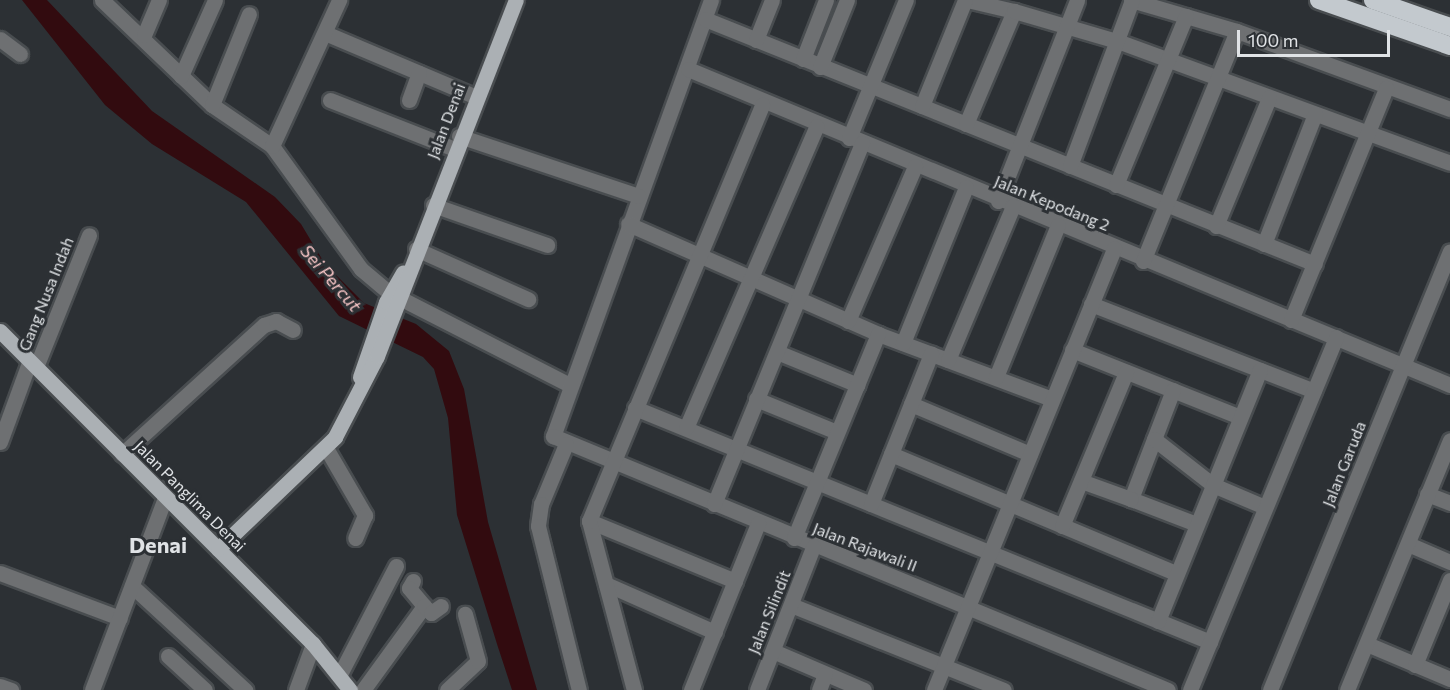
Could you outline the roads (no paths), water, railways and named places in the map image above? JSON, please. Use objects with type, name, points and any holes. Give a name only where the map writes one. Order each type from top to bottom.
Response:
[{"type":"highway","points":[[1319,0],[1450,46]]},
{"type":"highway","points":[[1373,0],[1450,27]]},
{"type":"main road","name":"Jalan Denai","points":[[218,549],[326,448],[358,386],[415,252],[474,96],[516,0]]},
{"type":"main road","name":"Jalan Panglima Denai","points":[[0,331],[313,644],[350,690]]},
{"type":"street","points":[[102,0],[144,35],[181,76],[212,105],[272,146],[361,269],[393,300],[568,384],[688,69],[706,6],[756,40],[1315,264]]},
{"type":"street","points":[[144,35],[159,0]]},
{"type":"street","points":[[181,76],[215,0]]},
{"type":"street","points":[[272,146],[338,0]]},
{"type":"street","points":[[756,40],[772,0]]},
{"type":"street","points":[[802,59],[826,0]]},
{"type":"street","points":[[820,67],[847,0]]},
{"type":"street","points":[[714,504],[799,300],[856,141],[871,85],[906,0]]},
{"type":"street","points":[[922,106],[966,0],[1069,25],[1120,42],[1450,163]]},
{"type":"street","points":[[948,360],[1005,204],[1017,145],[1069,25],[1077,0]]},
{"type":"street","points":[[1070,166],[1120,42],[1132,0],[1237,31],[1386,88],[1450,109]]},
{"type":"street","points":[[966,124],[1014,11]]},
{"type":"street","points":[[212,105],[249,14]]},
{"type":"street","points":[[1116,185],[1186,16]]},
{"type":"street","points":[[1143,261],[1237,31]]},
{"type":"street","points":[[325,33],[474,96]]},
{"type":"street","points":[[0,39],[20,54]]},
{"type":"street","name":"Jalan Kepodang 2","points":[[688,69],[762,105],[856,141],[1143,261],[1336,337],[1450,385]]},
{"type":"street","points":[[409,100],[419,73]]},
{"type":"street","points":[[1292,320],[1369,135],[1386,88]]},
{"type":"street","points":[[1216,226],[1269,98]]},
{"type":"street","points":[[330,100],[457,142],[638,196]]},
{"type":"street","points":[[634,690],[589,521],[762,105]]},
{"type":"street","points":[[1264,244],[1315,114]]},
{"type":"street","points":[[686,428],[817,126]]},
{"type":"street","points":[[848,321],[915,166]]},
{"type":"street","points":[[903,343],[966,187]]},
{"type":"street","points":[[433,205],[547,245]]},
{"type":"street","points":[[628,224],[699,253],[750,279],[848,321],[1052,399]]},
{"type":"street","points":[[996,377],[1058,225]]},
{"type":"street","name":"Gang Nusa Indah","points":[[0,442],[89,235]]},
{"type":"street","points":[[934,690],[1114,248]]},
{"type":"street","points":[[415,252],[528,299]]},
{"type":"street","name":"Jalan Garuda","points":[[1270,690],[1450,252]]},
{"type":"street","points":[[1091,304],[1314,391]]},
{"type":"street","points":[[122,454],[264,325],[276,321],[293,330]]},
{"type":"street","points":[[794,538],[878,333]]},
{"type":"street","points":[[1190,690],[1336,337]]},
{"type":"street","points":[[1072,350],[1240,417]]},
{"type":"street","points":[[777,352],[858,385]]},
{"type":"street","points":[[871,504],[931,354]]},
{"type":"street","points":[[1158,621],[1260,370]]},
{"type":"street","points":[[1062,526],[1126,372]]},
{"type":"street","name":"Jalan Rajawali II","points":[[568,384],[552,433],[566,444],[813,547],[968,607],[1168,690]]},
{"type":"street","points":[[1131,499],[1173,390]]},
{"type":"street","points":[[756,399],[837,432]]},
{"type":"street","points":[[911,404],[1030,454]]},
{"type":"street","points":[[635,408],[1210,642]]},
{"type":"street","points":[[1154,439],[1213,485],[1265,507]]},
{"type":"street","points":[[566,444],[541,504],[538,526],[579,690]]},
{"type":"street","points":[[1347,690],[1449,446]]},
{"type":"street","points":[[326,448],[364,515],[355,538]]},
{"type":"street","points":[[891,454],[1176,573]]},
{"type":"street","points":[[1081,481],[1196,524]]},
{"type":"street","points":[[1427,494],[1450,503]]},
{"type":"street","points":[[92,690],[165,498]]},
{"type":"street","points":[[589,521],[735,581]]},
{"type":"street","points":[[691,690],[758,523]]},
{"type":"street","points":[[1408,544],[1450,562]]},
{"type":"street","name":"Jalan Silindit","points":[[757,690],[813,547]]},
{"type":"street","points":[[339,676],[396,566]]},
{"type":"street","points":[[0,573],[120,618]]},
{"type":"street","points":[[1415,665],[1450,580]]},
{"type":"street","points":[[413,581],[409,588],[431,613],[441,606]]},
{"type":"street","points":[[606,584],[715,632]]},
{"type":"street","points":[[132,586],[245,690]]},
{"type":"street","points":[[791,605],[1004,690]]},
{"type":"street","points":[[363,690],[424,606]]},
{"type":"street","points":[[447,690],[478,661],[465,614]]},
{"type":"street","points":[[296,690],[313,644]]},
{"type":"street","points":[[1367,644],[1450,679]]},
{"type":"street","points":[[773,651],[864,690]]},
{"type":"street","points":[[168,656],[205,690]]},
{"type":"street","points":[[819,690],[825,674]]},
{"type":"street","points":[[0,686],[11,690]]},
{"type":"water","name":"Sei Percut","points":[[22,0],[47,0],[152,111],[275,197],[301,224],[325,264],[364,303],[416,324],[449,351],[464,389],[488,522],[537,690],[512,690],[497,644],[457,515],[448,418],[434,369],[423,357],[339,316],[246,202],[152,144],[105,105]]},
{"type":"district","name":"Denai","points":[[158,545]]}]
